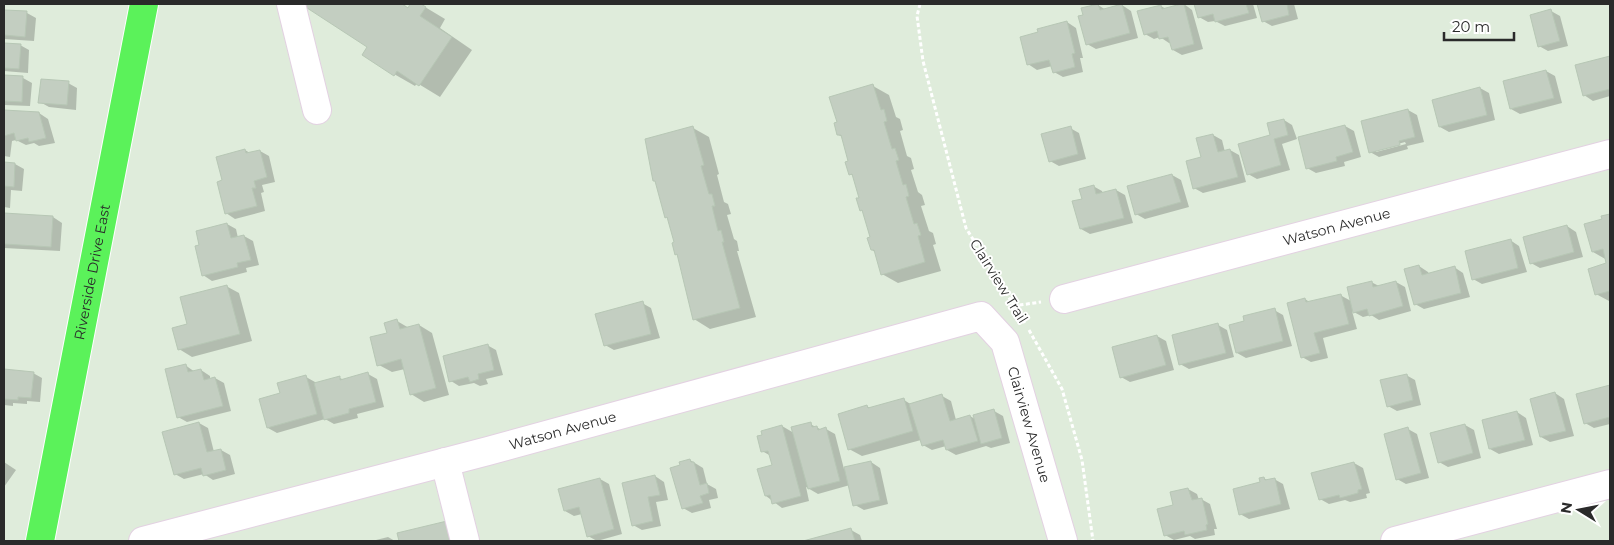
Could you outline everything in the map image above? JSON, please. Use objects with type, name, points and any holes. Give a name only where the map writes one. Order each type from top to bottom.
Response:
[{"type":"main road","name":"Riverside Drive East","points":[[40,541],[144,4]]},
{"type":"street","points":[[291,4],[317,110]]},
{"type":"street","name":"Watson Avenue","points":[[1064,299],[1610,154]]},
{"type":"street","name":"Watson Avenue","points":[[143,541],[445,462],[981,316]]},
{"type":"street","name":"Clairview Avenue","points":[[981,316],[1005,342],[1063,541]]},
{"type":"street","points":[[445,462],[465,541]]},
{"type":"street","points":[[1395,541],[1610,484]]},
{"type":"path","name":"Clairview Trail","points":[[920,4],[917,16],[923,61],[966,228],[1032,334],[1062,389],[1082,460],[1093,541]]},
{"type":"path","points":[[981,316],[1014,306],[1064,299]]},
{"type":"building","points":[[306,4],[402,4],[408,8],[410,4],[421,4],[426,7],[420,16],[452,37],[419,86],[397,71],[394,76],[362,55],[367,47],[304,6]]},
{"type":"building","points":[[1098,4],[1100,10],[1122,4],[1130,33],[1086,45],[1078,16],[1083,15],[1081,8]]},
{"type":"building","points":[[1184,4],[1194,44],[1172,50],[1168,37],[1159,39],[1157,31],[1144,35],[1137,11],[1161,5],[1162,9]]},
{"type":"building","points":[[1194,4],[1246,4],[1249,13],[1215,22],[1213,14],[1198,18]]},
{"type":"building","points":[[1257,4],[1287,4],[1289,15],[1262,22]]},
{"type":"building","points":[[1551,9],[1560,41],[1538,47],[1530,15]]},
{"type":"building","points":[[4,10],[27,11],[25,37],[4,35]]},
{"type":"building","points":[[1067,21],[1075,53],[1072,54],[1075,67],[1053,73],[1049,60],[1027,65],[1020,37],[1038,32],[1037,29]]},
{"type":"building","points":[[4,43],[21,44],[19,69],[4,68]]},
{"type":"building","points":[[1610,56],[1610,89],[1583,96],[1575,65]]},
{"type":"building","points":[[1546,70],[1554,98],[1510,109],[1503,81]]},
{"type":"building","points":[[4,75],[23,76],[22,102],[4,101]]},
{"type":"building","points":[[41,79],[69,81],[67,105],[38,103]]},
{"type":"building","points":[[873,84],[881,110],[884,109],[887,121],[884,122],[892,149],[895,148],[899,160],[896,161],[903,185],[906,184],[909,196],[906,197],[914,224],[917,223],[921,235],[918,236],[925,262],[881,275],[874,250],[871,250],[867,238],[870,237],[862,210],[860,211],[856,198],[859,198],[852,174],[849,175],[845,162],[848,161],[841,135],[837,135],[834,123],[837,122],[829,97]]},
{"type":"building","points":[[1480,87],[1487,115],[1439,127],[1432,100]]},
{"type":"building","points":[[1408,109],[1415,137],[1399,141],[1400,145],[1369,153],[1361,121]]},
{"type":"building","points":[[4,110],[39,112],[46,138],[29,142],[28,138],[16,141],[14,133],[4,136]]},
{"type":"building","points":[[1284,119],[1288,135],[1274,139],[1281,165],[1247,175],[1238,144],[1270,135],[1267,123]]},
{"type":"building","points":[[1345,125],[1353,152],[1336,157],[1337,161],[1306,169],[1298,137]]},
{"type":"building","points":[[693,126],[704,165],[701,166],[709,194],[712,194],[715,206],[712,206],[718,231],[721,230],[724,242],[722,242],[740,308],[693,320],[677,254],[675,255],[672,243],[674,242],[667,217],[665,218],[655,181],[653,181],[645,139]]},
{"type":"building","points":[[1071,126],[1078,154],[1049,162],[1041,134]]},
{"type":"building","points":[[1213,134],[1218,152],[1230,149],[1238,177],[1193,189],[1186,161],[1201,157],[1196,138]]},
{"type":"building","points":[[245,149],[246,153],[260,150],[267,177],[254,181],[256,188],[252,188],[257,206],[225,214],[217,182],[222,180],[216,157]]},
{"type":"building","points":[[4,162],[15,163],[14,187],[4,186]]},
{"type":"building","points":[[1172,174],[1181,202],[1135,215],[1127,186]]},
{"type":"building","points":[[1094,185],[1096,194],[1116,189],[1124,218],[1080,229],[1072,201],[1082,199],[1079,189]]},
{"type":"building","points":[[4,213],[53,216],[51,247],[4,244]]},
{"type":"building","points":[[1610,214],[1610,291],[1595,295],[1588,269],[1606,263],[1603,249],[1592,252],[1584,224],[1602,219],[1601,216]]},
{"type":"building","points":[[227,223],[231,238],[244,235],[251,260],[237,263],[238,267],[202,276],[195,246],[199,245],[196,231]]},
{"type":"building","points":[[1567,225],[1574,252],[1530,264],[1523,237]]},
{"type":"building","points":[[1511,239],[1518,268],[1472,280],[1465,251]]},
{"type":"building","points":[[1419,265],[1422,275],[1455,266],[1461,293],[1414,305],[1404,269]]},
{"type":"building","points":[[1372,281],[1373,287],[1396,281],[1403,306],[1369,316],[1367,309],[1353,313],[1347,287]]},
{"type":"building","points":[[227,285],[240,334],[178,350],[172,328],[187,324],[180,297]]},
{"type":"building","points":[[1341,294],[1349,324],[1314,333],[1320,353],[1301,358],[1287,303],[1305,298],[1306,302]]},
{"type":"building","points":[[643,301],[651,334],[604,346],[595,314]]},
{"type":"building","points":[[1275,308],[1283,341],[1236,353],[1229,325],[1244,321],[1243,316]]},
{"type":"building","points":[[397,319],[400,329],[419,324],[436,388],[410,395],[401,359],[377,366],[370,337],[387,333],[384,323]]},
{"type":"building","points":[[1218,323],[1226,353],[1179,365],[1172,335]]},
{"type":"building","points":[[1157,335],[1166,365],[1120,378],[1112,347]]},
{"type":"building","points":[[488,344],[494,370],[478,374],[479,379],[470,382],[468,377],[449,382],[443,356]]},
{"type":"building","points":[[186,364],[188,372],[201,369],[204,380],[215,377],[223,406],[177,418],[165,369]]},
{"type":"building","points":[[4,369],[34,372],[31,398],[18,397],[18,400],[4,399]]},
{"type":"building","points":[[368,372],[376,402],[349,409],[349,413],[324,420],[314,383],[340,376],[340,380]]},
{"type":"building","points":[[1407,374],[1413,400],[1387,407],[1380,380]]},
{"type":"building","points":[[306,375],[317,414],[267,428],[259,399],[280,393],[277,383]]},
{"type":"building","points":[[1610,385],[1610,417],[1584,424],[1576,394]]},
{"type":"building","points":[[1555,392],[1566,431],[1540,437],[1530,399]]},
{"type":"building","points":[[942,394],[950,421],[970,415],[978,441],[946,450],[943,440],[922,446],[909,404]]},
{"type":"building","points":[[904,398],[913,431],[848,450],[838,414],[867,405],[868,408]]},
{"type":"building","points":[[994,409],[1002,438],[981,444],[973,415]]},
{"type":"building","points":[[1517,411],[1525,440],[1489,449],[1482,420]]},
{"type":"building","points":[[199,422],[207,452],[221,449],[226,470],[203,476],[201,468],[174,475],[162,432]]},
{"type":"building","points":[[811,422],[812,427],[817,426],[818,430],[826,427],[840,481],[808,489],[791,427]]},
{"type":"building","points":[[1465,424],[1473,453],[1438,463],[1430,433]]},
{"type":"building","points":[[782,425],[801,496],[772,504],[770,495],[765,496],[757,469],[772,465],[768,451],[761,452],[757,436],[762,435],[761,431]]},
{"type":"building","points":[[1408,427],[1421,473],[1396,480],[1384,434]]},
{"type":"building","points":[[690,459],[691,462],[694,462],[700,485],[707,483],[709,493],[700,496],[703,503],[682,509],[670,468],[680,465],[679,462]]},
{"type":"building","points":[[871,461],[880,500],[853,506],[844,467]]},
{"type":"building","points":[[1354,462],[1362,489],[1358,490],[1358,493],[1340,498],[1339,495],[1319,500],[1311,473]]},
{"type":"building","points":[[655,475],[660,495],[648,497],[653,521],[632,526],[622,483]]},
{"type":"building","points":[[1264,477],[1265,480],[1275,478],[1281,504],[1239,515],[1233,489],[1260,482],[1259,478]]},
{"type":"building","points":[[600,478],[614,529],[587,537],[579,507],[564,511],[558,489]]},
{"type":"building","points":[[1188,488],[1192,500],[1202,498],[1208,524],[1206,525],[1207,530],[1185,535],[1184,531],[1164,536],[1157,509],[1173,505],[1170,492]]},
{"type":"building","points":[[447,521],[452,541],[399,541],[397,533]]},
{"type":"building","points":[[851,528],[855,541],[803,541]]}]
